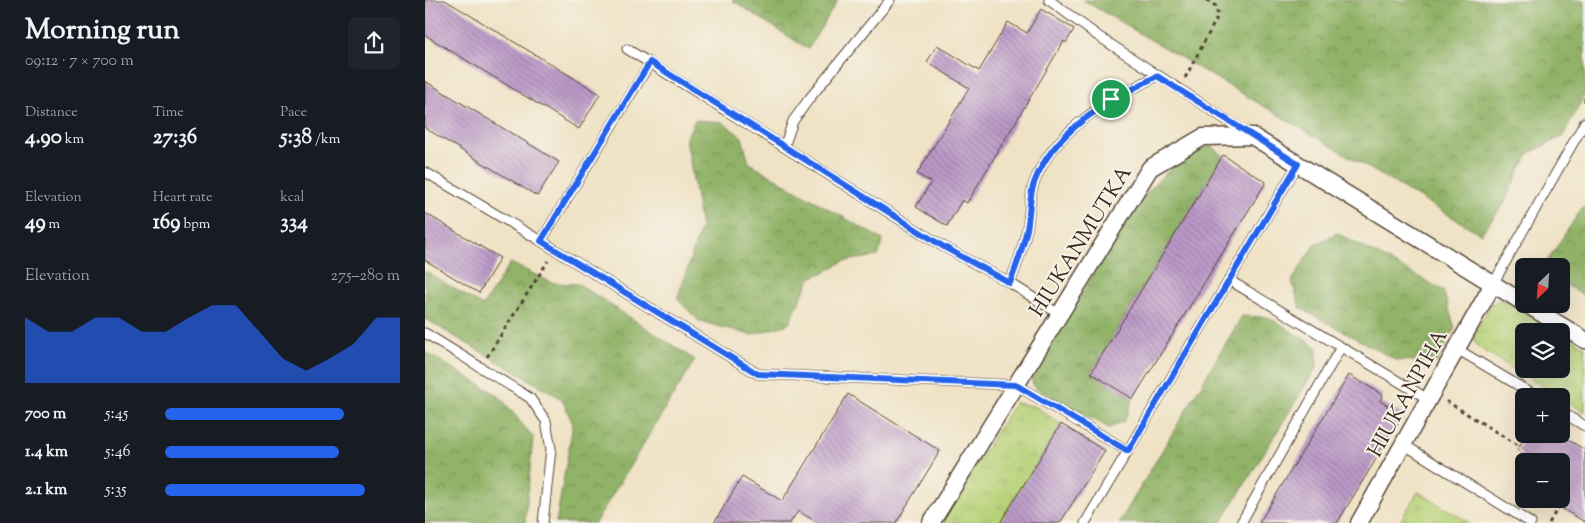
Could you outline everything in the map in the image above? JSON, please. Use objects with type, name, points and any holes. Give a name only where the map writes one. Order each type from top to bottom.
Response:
[{"type":"street","points":[[1252,136],[1515,297]]},
{"type":"street","name":"HIUKANMUTKA","points":[[931,523],[1150,168],[1203,137],[1252,136]]},
{"type":"street","name":"HIUKANPIHA","points":[[1359,523],[1493,284]]},
{"type":"street","points":[[1541,313],[1585,340]]},
{"type":"lane","points":[[784,147],[793,121],[890,0]]},
{"type":"lane","points":[[1049,0],[1157,76],[1252,136]]},
{"type":"lane","points":[[627,49],[944,247],[1010,283],[1059,314]]},
{"type":"lane","points":[[541,241],[650,62]]},
{"type":"lane","points":[[1010,283],[1019,261],[1027,229],[1034,184],[1049,155],[1074,126],[1111,99],[1157,76]]},
{"type":"lane","points":[[1493,284],[1585,122]]},
{"type":"lane","points":[[1085,523],[1298,164]]},
{"type":"lane","points":[[425,172],[555,249],[758,374],[1016,385],[1128,451]]},
{"type":"lane","points":[[1229,280],[1341,347],[1430,396]]},
{"type":"lane","points":[[425,333],[530,398],[546,421],[551,449],[543,523]]},
{"type":"lane","points":[[1241,523],[1341,347]]},
{"type":"lane","points":[[1457,349],[1522,388]]},
{"type":"lane","points":[[1570,417],[1585,426]]},
{"type":"lane","points":[[1403,444],[1531,523]]},
{"type":"path","points":[[1179,90],[1218,16],[1216,6],[1205,0]]},
{"type":"path","points":[[1585,98],[1585,103]]},
{"type":"path","points":[[481,367],[555,249]]},
{"type":"path","points":[[1430,396],[1519,446]]},
{"type":"path","points":[[1549,523],[1558,508]]},
{"type":"green space","points":[[732,0],[838,0],[808,49]]},
{"type":"green space","points":[[1083,0],[1585,0],[1585,94],[1563,136],[1528,154],[1503,205],[1481,234]]},
{"type":"green space","points":[[695,120],[722,122],[742,137],[749,163],[883,240],[878,256],[844,261],[810,278],[789,324],[751,335],[699,321],[677,299],[701,227],[686,138]]},
{"type":"green space","points":[[1204,147],[1213,147],[1223,155],[1091,372],[1133,399],[1124,421],[1109,428],[1034,387],[1030,376],[1138,203],[1176,164]]},
{"type":"green space","points":[[1585,207],[1585,296],[1570,287],[1570,258],[1549,258],[1582,208]]},
{"type":"green space","points":[[1337,233],[1443,290],[1455,328],[1437,362],[1396,360],[1300,308],[1292,281],[1314,245]]},
{"type":"green space","points":[[510,263],[553,283],[579,284],[695,360],[595,523],[556,523],[573,424],[562,399],[425,319],[425,271],[483,306]]},
{"type":"green space","points":[[1500,300],[1509,301],[1515,305],[1515,313],[1529,313],[1545,323],[1515,323],[1515,369],[1478,347],[1474,340],[1474,333],[1491,305]]},
{"type":"green space","points":[[1242,316],[1268,317],[1317,347],[1317,367],[1221,523],[1119,523]]},
{"type":"green space","points":[[1570,338],[1585,347],[1585,412],[1570,403],[1570,388],[1545,388],[1529,378],[1570,378]]},
{"type":"green space","points":[[425,352],[499,396],[533,437],[525,523],[425,523]]},
{"type":"green space","points":[[1015,403],[1034,406],[1061,424],[1000,523],[939,523]]},
{"type":"green space","points":[[1418,492],[1470,523],[1399,523]]},
{"type":"building","points":[[425,0],[445,0],[600,94],[579,129],[425,35]]},
{"type":"building","points":[[1041,9],[1074,29],[1066,43],[1064,41],[967,203],[962,200],[947,226],[916,207],[931,182],[917,174],[969,88],[927,62],[937,45],[979,71],[1008,22],[1027,33]]},
{"type":"building","points":[[425,81],[559,162],[537,196],[425,128]]},
{"type":"building","points":[[1223,155],[1266,182],[1133,399],[1091,373]]},
{"type":"building","points":[[425,213],[500,258],[479,293],[425,260]]},
{"type":"building","points":[[1349,375],[1383,395],[1380,401],[1403,415],[1337,523],[1259,523]]},
{"type":"building","points":[[848,394],[940,451],[896,523],[818,523],[798,511],[790,523],[714,523],[742,477],[782,501]]},
{"type":"building","points":[[1061,424],[1105,451],[1060,523],[1000,523]]},
{"type":"building","points":[[1570,441],[1585,450],[1585,522],[1561,508],[1570,508],[1570,453],[1522,453],[1517,450],[1521,443],[1570,443]]},
{"type":"route","points":[[650,62],[944,247],[1010,283],[1019,261],[1027,229],[1034,184],[1049,155],[1074,126],[1111,99],[1157,76],[1298,164],[1128,451],[1016,385],[758,374],[541,241],[650,62]]}]
